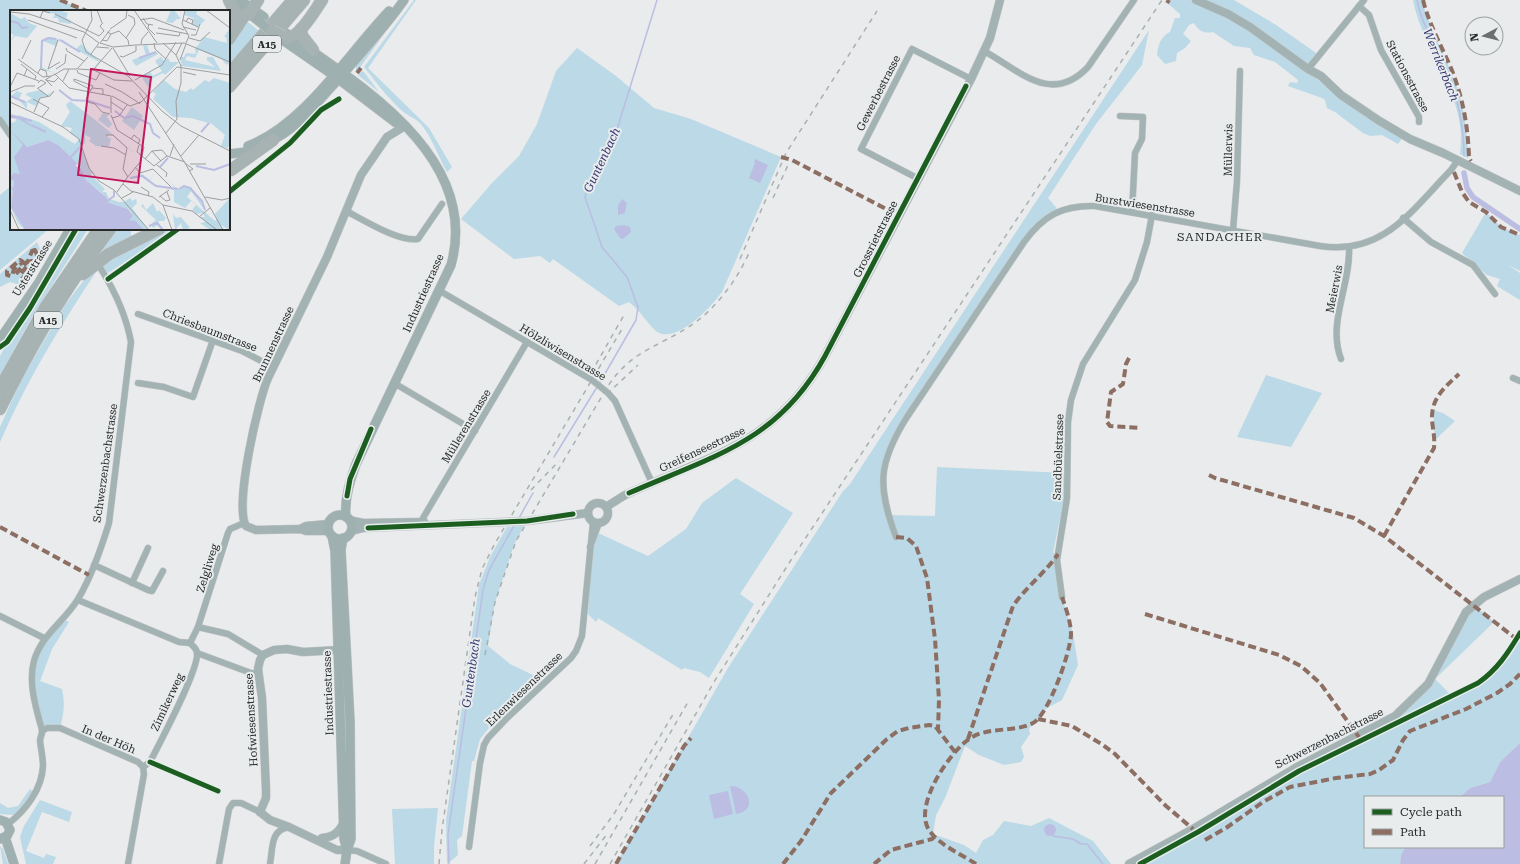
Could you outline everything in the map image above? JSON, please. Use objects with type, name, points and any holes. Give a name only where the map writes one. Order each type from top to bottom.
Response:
[{"type":"highway","points":[[231,0],[235,12],[236,27]]},
{"type":"highway","name":"A15","points":[[230,73],[293,0]]},
{"type":"highway","name":"A15","points":[[230,86],[304,0]]},
{"type":"highway","points":[[282,35],[301,29],[322,0]]},
{"type":"highway","points":[[230,37],[244,16],[253,8]]},
{"type":"highway","points":[[301,29],[302,36],[313,50]]},
{"type":"highway","points":[[230,171],[273,140]]},
{"type":"highway","points":[[230,171],[237,160],[232,153]]},
{"type":"highway","name":"A15","points":[[0,388],[45,308],[98,230]]},
{"type":"highway","name":"A15","points":[[0,409],[30,351],[67,289],[109,230]]},
{"type":"highway","points":[[67,289],[104,257],[157,230]]},
{"type":"main road","points":[[231,0],[253,8]]},
{"type":"main road","points":[[240,0],[253,8],[262,20],[338,74]]},
{"type":"main road","points":[[232,153],[246,152],[273,140],[299,122],[378,23],[401,0]]},
{"type":"main road","points":[[232,153],[268,137],[288,123],[338,74],[404,0]]},
{"type":"main road","points":[[282,35],[313,50],[338,74]]},
{"type":"main road","name":"Industriestrasse","points":[[338,74],[399,125],[405,126]]},
{"type":"main road","name":"Industriestrasse","points":[[338,74],[386,106],[405,126],[431,159],[444,182],[453,206],[457,226],[456,247],[451,265],[440,291],[365,442],[350,479],[345,504],[351,531]]},
{"type":"main road","name":"Usterstrasse","points":[[0,339],[39,282],[69,230]]},
{"type":"main road","name":"Industriestrasse","points":[[347,850],[344,839],[335,551],[330,530],[331,519],[336,516],[345,484],[350,479]]},
{"type":"main road","points":[[336,516],[348,518]]},
{"type":"main road","points":[[330,530],[343,538],[351,531]]},
{"type":"main road","name":"Industriestrasse","points":[[343,538],[341,550],[350,721],[351,839],[347,850],[345,864]]},
{"type":"main road","points":[[4,822],[9,833],[2,838],[14,864]]},
{"type":"street","name":"Grossrietstrasse","points":[[797,399],[812,380],[825,356],[970,79],[993,29],[1000,0]]},
{"type":"street","points":[[984,51],[1038,83],[1061,84],[1075,79],[1088,67],[1134,0]]},
{"type":"street","points":[[1196,0],[1228,14],[1250,27],[1308,69],[1321,76],[1341,95],[1418,145],[1520,191]]},
{"type":"street","points":[[1308,69],[1364,0]]},
{"type":"street","name":"Stationsstrasse","points":[[1359,6],[1368,16],[1381,50],[1419,117],[1419,122]]},
{"type":"street","name":"Gewerbestrasse","points":[[917,178],[861,149],[912,49],[970,79]]},
{"type":"street","name":"Müllerwis","points":[[1232,230],[1237,181],[1240,71]]},
{"type":"street","points":[[1120,116],[1143,117],[1142,139],[1135,153],[1132,212]]},
{"type":"street","points":[[390,118],[390,134]]},
{"type":"street","points":[[0,120],[10,135]]},
{"type":"street","name":"Brunnenstrasse","points":[[244,523],[244,490],[262,393],[273,367],[327,257],[361,175],[390,134],[405,126]]},
{"type":"street","name":"Burstwiesenstrasse","points":[[896,536],[888,515],[882,476],[890,446],[907,417],[1024,242],[1042,222],[1059,211],[1067,208],[1095,206],[1325,246],[1349,247],[1376,239],[1403,218],[1461,164]]},
{"type":"street","points":[[346,211],[398,236],[411,240],[418,239],[442,204]]},
{"type":"street","name":"Sandbüelstrasse","points":[[1062,597],[1057,574],[1057,560],[1067,498],[1068,422],[1071,400],[1083,364],[1135,280],[1147,242],[1152,215]]},
{"type":"street","points":[[1403,218],[1431,242],[1473,265],[1495,294]]},
{"type":"street","name":"Meierwis","points":[[1341,359],[1337,350],[1338,315],[1347,277],[1349,247]]},
{"type":"street","name":"Schwerzenbachstrasse","points":[[4,822],[28,805],[41,778],[43,766],[40,739],[42,732],[37,717],[32,680],[34,660],[44,638],[78,600],[94,565],[109,523],[131,342],[127,319],[101,269]]},
{"type":"street","name":"Hölzliwisenstrasse","points":[[440,291],[602,387],[612,397],[618,407],[652,483]]},
{"type":"street","name":"Chriesbaumstrasse","points":[[138,314],[242,351],[273,367]]},
{"type":"street","points":[[138,383],[164,387],[193,397],[213,340]]},
{"type":"street","name":"Müllerenstrasse","points":[[423,522],[423,518],[527,342]]},
{"type":"street","points":[[1513,378],[1520,381]]},
{"type":"street","points":[[394,383],[475,431]]},
{"type":"street","name":"Greifenseestrasse","points":[[606,507],[619,498],[745,441],[772,423],[797,399]]},
{"type":"street","points":[[351,531],[363,528],[414,527],[444,524],[523,521],[588,513],[594,504],[601,503],[606,507],[608,517],[596,523],[588,513]]},
{"type":"street","points":[[348,518],[363,523],[423,522],[444,524]]},
{"type":"street","points":[[414,527],[423,522]]},
{"type":"street","points":[[244,523],[249,529],[256,530],[300,529],[306,526],[330,530]]},
{"type":"street","name":"Zelgliweg","points":[[190,643],[198,627],[228,533],[230,530],[244,523]]},
{"type":"street","name":"Erlenwiesenstrasse","points":[[469,847],[480,763],[484,745],[506,719],[571,658],[579,644],[584,625],[587,568],[596,523]]},
{"type":"street","points":[[132,583],[148,548]]},
{"type":"street","points":[[94,565],[152,591],[163,571]]},
{"type":"street","name":"Schwerzenbachstrasse","points":[[1129,864],[1199,826],[1297,767],[1395,716],[1428,684],[1460,622],[1470,608],[1484,597],[1520,579]]},
{"type":"street","points":[[78,600],[179,642],[190,643],[195,648],[197,653],[251,673],[259,674]]},
{"type":"street","points":[[0,616],[44,638]]},
{"type":"street","points":[[198,627],[228,634],[263,655],[274,650],[282,649],[303,652],[339,650]]},
{"type":"street","name":"Zimikerweg","points":[[143,767],[150,762],[186,688],[197,653]]},
{"type":"street","name":"Hofwiesenstrasse","points":[[260,812],[266,798],[262,698],[259,674],[259,664],[263,655]]},
{"type":"street","name":"In der Höh","points":[[42,732],[47,728],[60,728],[138,762],[143,767],[144,774],[128,864]]},
{"type":"street","points":[[219,864],[229,808],[233,803],[241,803],[347,850]]},
{"type":"street","points":[[260,812],[266,818],[289,827],[337,850],[357,851],[386,864]]},
{"type":"street","points":[[322,838],[330,838],[336,834],[344,822]]},
{"type":"street","points":[[270,864],[275,835],[279,829],[289,827]]},
{"type":"shaded area","points":[[0,0],[60,0],[85,10],[10,10],[10,135],[0,120]]},
{"type":"shaded area","points":[[414,0],[416,0],[368,68],[429,128],[452,167],[447,172],[424,128],[420,123],[402,111],[395,104],[364,67]]},
{"type":"shaded area","points":[[1169,0],[1234,0],[1276,25],[1319,55],[1308,69],[1318,80],[1404,136],[1398,144],[1382,135],[1370,136],[1363,133],[1335,112],[1327,108],[1325,100],[1322,98],[1288,86],[1290,82],[1297,83],[1298,80],[1275,62],[1254,55],[1250,48],[1234,46],[1213,32],[1207,33],[1202,31],[1194,23],[1189,25],[1183,34],[1191,41],[1185,48],[1177,53],[1176,61],[1165,64],[1157,55],[1159,44],[1162,38],[1170,32],[1175,18],[1180,18],[1180,14],[1167,3]]},
{"type":"shaded area","points":[[1413,0],[1422,0],[1428,20],[1457,87],[1464,116],[1468,158],[1460,154],[1461,133],[1458,113],[1444,75],[1418,19]]},
{"type":"shaded area","points":[[399,13],[356,73],[356,66]]},
{"type":"shaded area","points":[[244,19],[259,31],[230,65],[230,41]]},
{"type":"shaded area","points":[[1149,30],[1142,65],[1096,124],[1048,198],[1059,211],[1037,226],[907,417],[885,463],[888,515],[935,516],[937,467],[1067,473],[1067,498],[1064,498],[1053,553],[1058,554],[1062,597],[1073,633],[1078,665],[1062,700],[1047,708],[1029,729],[1030,734],[1021,747],[1024,757],[1021,762],[1004,765],[979,755],[965,746],[945,798],[936,815],[933,834],[964,845],[976,853],[983,840],[993,835],[1004,821],[1031,826],[1049,818],[1093,841],[1111,864],[616,864],[728,668],[843,491],[850,484]]},
{"type":"shaded area","points":[[577,48],[616,76],[654,108],[691,119],[781,157],[722,292],[710,307],[692,323],[673,333],[664,334],[656,331],[629,302],[619,306],[553,259],[550,263],[540,256],[514,259],[461,219],[492,183],[519,156],[537,124],[556,71]]},
{"type":"shaded area","points":[[362,71],[364,72],[379,92],[358,75]]},
{"type":"shaded area","points":[[755,159],[768,165],[760,183],[749,178],[755,163]]},
{"type":"shaded area","points":[[10,187],[10,230],[48,230],[0,270],[0,195]]},
{"type":"shaded area","points":[[622,199],[627,203],[625,213],[618,215],[618,206]]},
{"type":"shaded area","points":[[1486,212],[1501,227],[1520,235],[1520,271],[1508,265],[1520,273],[1520,300],[1497,286],[1500,279],[1487,275],[1462,253]]},
{"type":"shaded area","points":[[624,225],[630,227],[631,232],[623,239],[620,238],[614,229],[616,226]]},
{"type":"shaded area","points":[[78,230],[87,230],[33,315],[0,375],[0,356],[27,316]]},
{"type":"shaded area","points":[[115,230],[131,230],[131,237],[95,257]]},
{"type":"shaded area","points":[[163,230],[174,230],[108,273],[103,268],[96,272],[69,313],[32,376],[0,442],[0,427],[21,380],[65,305],[84,280],[98,265]]},
{"type":"shaded area","points":[[37,242],[44,258],[27,287],[10,282],[0,287],[0,274]]},
{"type":"shaded area","points":[[1266,375],[1322,393],[1291,447],[1237,437]]},
{"type":"shaded area","points":[[1433,410],[1443,413],[1455,421],[1435,440]]},
{"type":"shaded area","points":[[736,478],[793,513],[740,594],[754,604],[709,678],[700,672],[684,668],[682,670],[598,618],[596,622],[588,614],[591,557],[598,533],[648,556],[686,529],[702,503]]},
{"type":"shaded area","points":[[524,526],[514,545],[495,602],[488,646],[510,664],[535,676],[520,688],[516,702],[489,728],[480,739],[474,761],[472,761],[462,836],[457,840],[458,855],[447,864],[446,820],[479,585],[490,557],[507,527]]},
{"type":"shaded area","points":[[1473,604],[1494,622],[1435,679],[1452,696],[1487,678],[1507,655],[1520,633],[1520,743],[1500,762],[1490,782],[1470,788],[1461,796],[1364,796],[1364,848],[1404,848],[1401,855],[1400,864],[1129,864],[1378,726],[1424,690]]},
{"type":"shaded area","points":[[62,619],[69,622],[52,649],[40,681],[62,689],[64,708],[60,728],[42,731],[33,683],[35,660],[45,638]]},
{"type":"shaded area","points":[[1520,743],[1520,864],[1400,864],[1401,855],[1404,848],[1504,848],[1504,796],[1461,796],[1470,788],[1490,782],[1500,762]]},
{"type":"shaded area","points":[[730,786],[741,789],[746,793],[749,803],[748,808],[743,812],[736,814]]},
{"type":"shaded area","points":[[30,789],[33,791],[23,807],[14,815],[0,814],[0,803],[8,808],[18,806]]},
{"type":"shaded area","points":[[728,791],[733,814],[714,819],[709,795]]},
{"type":"shaded area","points":[[40,800],[72,812],[69,822],[42,812],[26,851],[44,858],[46,854],[56,857],[53,864],[26,864],[20,837],[24,826]]},
{"type":"shaded area","points":[[438,808],[434,846],[434,864],[395,864],[392,809]]},
{"type":"shaded area","points":[[1050,824],[1054,826],[1056,830],[1054,834],[1050,836],[1046,834],[1044,830],[1046,826]]},
{"type":"shaded area","points":[[0,846],[3,849],[8,864],[3,864]]},
{"type":"waterway","name":"Guntenbach","points":[[599,384],[636,320],[638,307],[627,277],[602,247],[585,197],[588,184],[608,153],[615,136],[657,0]]},
{"type":"waterway","name":"Werrikerbach","points":[[1417,0],[1425,26],[1453,87],[1463,132],[1464,156]]},
{"type":"waterway","name":"Werrikerbach","points":[[1464,173],[1467,188],[1473,197],[1520,229]]},
{"type":"waterway","name":"Guntenbach","points":[[554,457],[597,387]]},
{"type":"waterway","name":"Guntenbach","points":[[519,518],[533,493]]},
{"type":"waterway","name":"Guntenbach","points":[[449,864],[448,835],[483,590],[489,570],[515,524]]},
{"type":"waterway","points":[[1053,836],[1073,839],[1081,844],[1087,844],[1103,864]]},
{"type":"railway","points":[[610,864],[714,682],[791,560],[1162,0]]},
{"type":"railway","points":[[740,259],[786,153],[877,11]]},
{"type":"railway","points":[[773,198],[788,165]]},
{"type":"railway","points":[[485,655],[495,602],[516,541],[608,386],[617,374],[636,357],[690,326],[708,312],[732,284],[749,253]]},
{"type":"railway","points":[[591,373],[624,315]]},
{"type":"railway","points":[[439,864],[442,830],[475,597],[482,569],[494,545],[622,329]]},
{"type":"railway","points":[[607,394],[638,365]]},
{"type":"railway","points":[[531,490],[559,461]]},
{"type":"railway","points":[[595,864],[688,702]]},
{"type":"railway","points":[[590,846],[614,814],[675,711]]},
{"type":"railway","points":[[584,864],[608,833]]},
{"type":"marked path","points":[[60,0],[85,10]]},
{"type":"marked path","points":[[1423,0],[1432,26],[1459,90],[1464,112],[1469,158],[1471,161]]},
{"type":"marked path","points":[[357,73],[361,68]]},
{"type":"marked path","points":[[781,157],[792,160],[888,210],[891,209],[899,213]]},
{"type":"marked path","points":[[1454,172],[1462,192],[1469,202],[1486,212],[1501,227],[1520,235]]},
{"type":"marked path","points":[[35,250],[37,254],[37,263],[33,272],[24,282],[22,279],[32,267],[34,262],[31,261],[20,275],[17,272],[28,261],[32,251],[35,250]]},
{"type":"marked path","points":[[20,260],[23,262],[14,269],[12,276],[7,275],[7,271],[20,260]]},
{"type":"marked path","points":[[1129,358],[1126,364],[1123,384],[1111,392],[1107,422],[1110,426],[1140,428]]},
{"type":"marked path","points":[[1384,536],[1434,448],[1432,412],[1436,399],[1459,374]]},
{"type":"marked path","points":[[1209,475],[1354,518],[1384,536],[1519,641]]},
{"type":"marked path","points":[[0,527],[89,575]]},
{"type":"marked path","points":[[896,537],[907,538],[916,546],[927,578],[935,639],[939,700],[938,729]]},
{"type":"marked path","points":[[968,739],[1013,606],[1058,554]]},
{"type":"marked path","points":[[976,864],[944,845],[929,830],[925,820],[929,794],[943,768],[952,756],[969,739],[984,732],[1026,726],[1033,723],[1046,708],[1058,682],[1070,644],[1070,625],[1062,597]]},
{"type":"marked path","points":[[1145,614],[1279,655],[1301,666],[1320,683],[1361,740]]},
{"type":"marked path","points":[[1205,840],[1226,828],[1263,802],[1290,787],[1336,778],[1370,774],[1379,770],[1393,760],[1403,740],[1410,731],[1466,709],[1497,693],[1510,684],[1520,674]]},
{"type":"marked path","points":[[1038,719],[1072,726],[1103,745],[1115,754],[1166,806],[1193,829]]},
{"type":"marked path","points":[[783,864],[801,841],[831,793],[887,739],[898,731],[929,725],[935,726],[955,752]]},
{"type":"marked path","points":[[616,864],[684,746],[691,738]]},
{"type":"marked path","points":[[874,864],[891,850],[932,839],[935,836]]},
{"type":"cycle path","points":[[629,493],[716,456],[741,443],[764,427],[786,408],[807,385],[825,356],[966,86]]},
{"type":"cycle path","points":[[230,191],[290,143],[321,110],[339,99]]},
{"type":"cycle path","points":[[0,347],[7,342],[30,308],[75,230]]},
{"type":"cycle path","points":[[108,279],[177,230]]},
{"type":"cycle path","points":[[347,496],[350,479],[371,429]]},
{"type":"cycle path","points":[[368,528],[527,521],[573,514]]},
{"type":"cycle path","points":[[1140,864],[1198,832],[1299,771],[1478,683],[1491,673],[1502,661],[1520,633]]},
{"type":"cycle path","points":[[150,762],[218,791]]},
{"type":"district","name":"SANDACHER","points":[[1220,237]]}]
